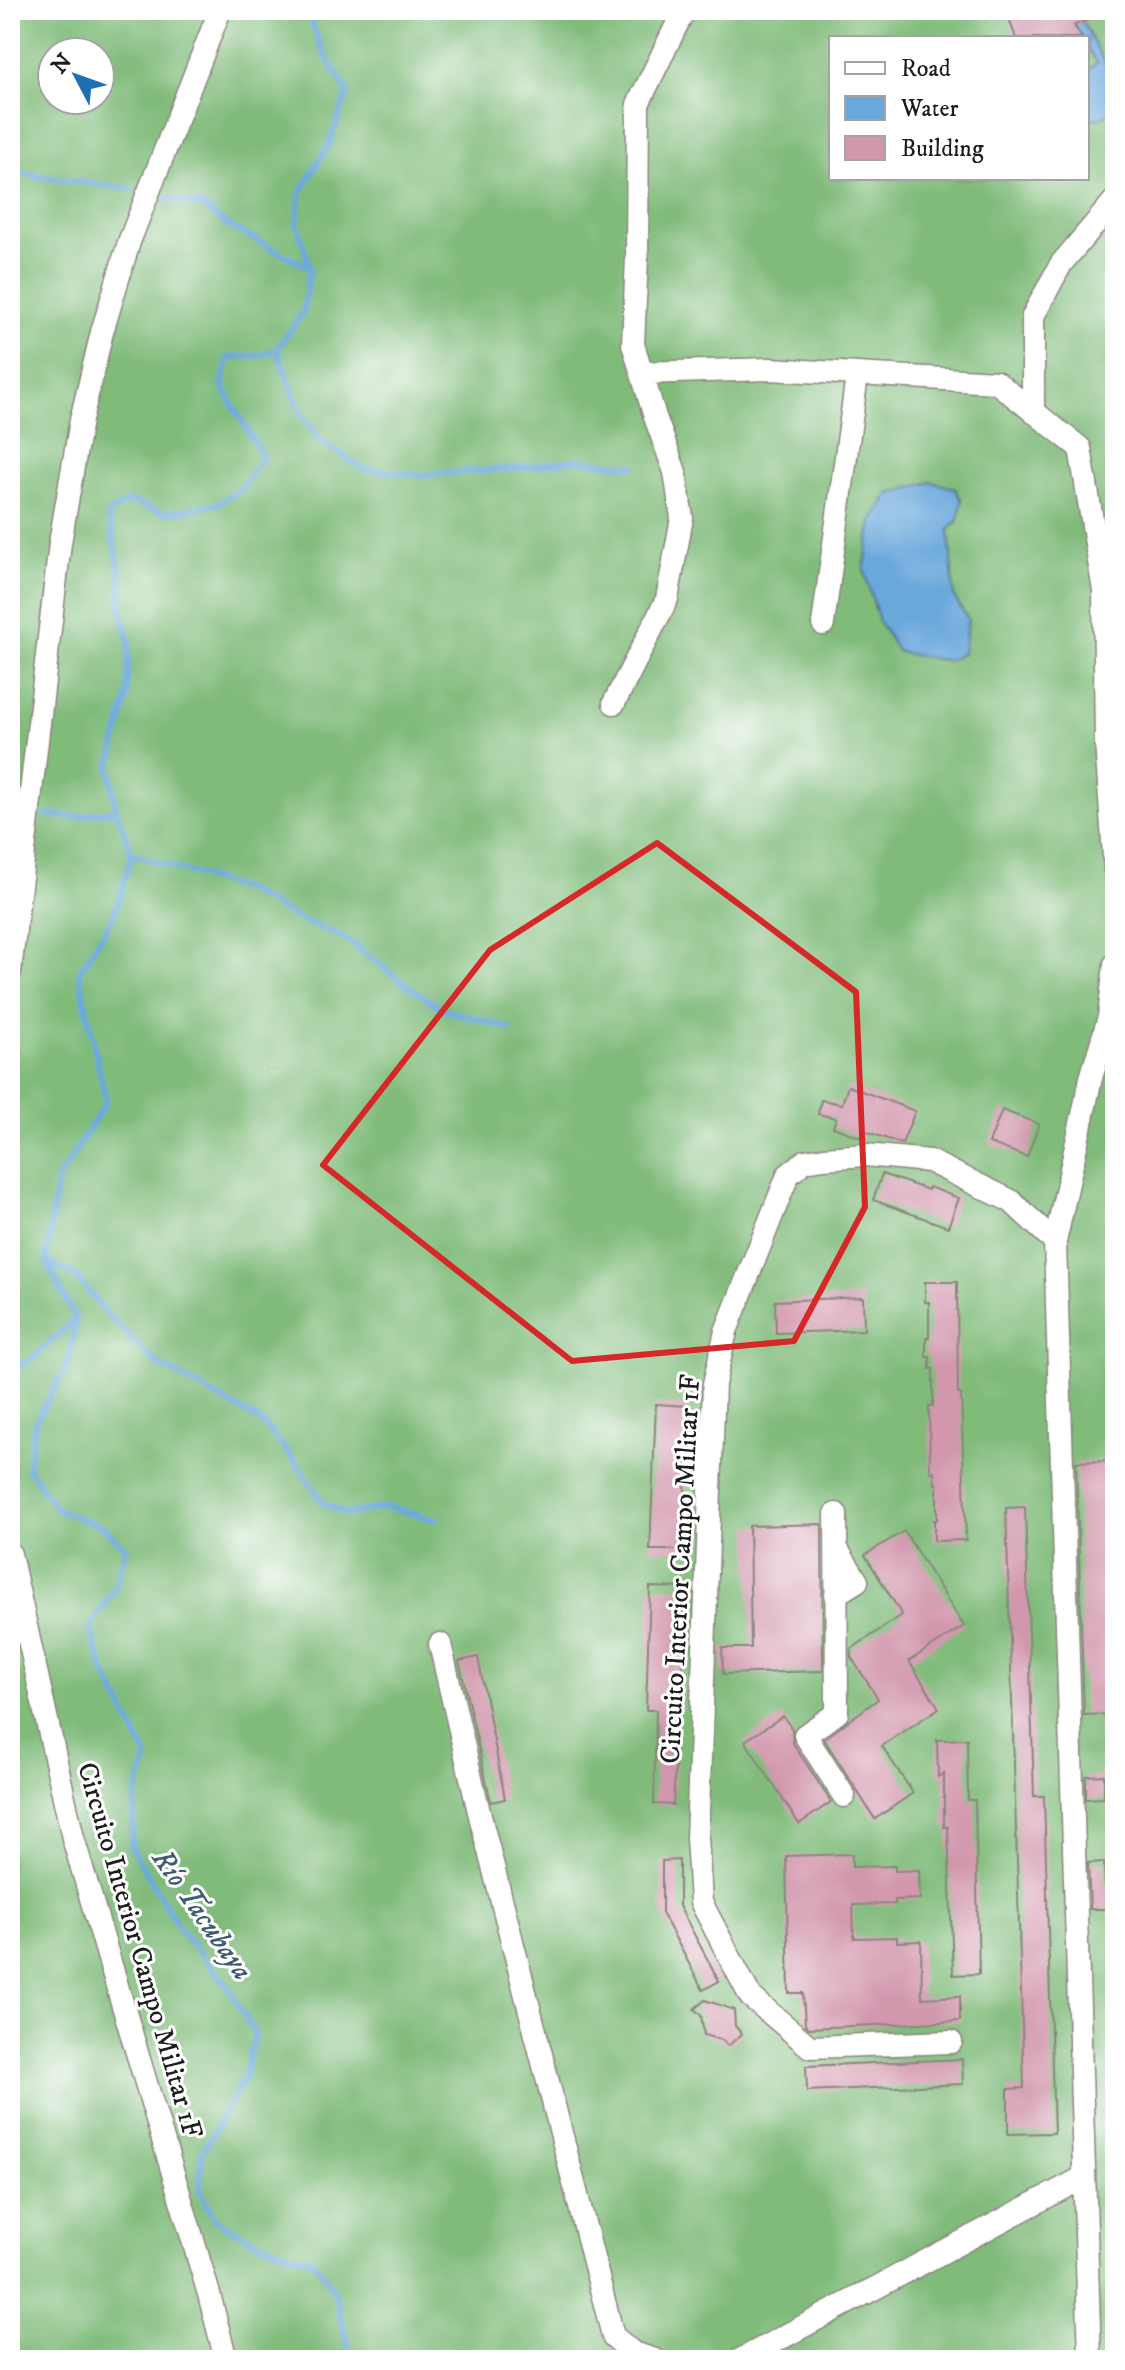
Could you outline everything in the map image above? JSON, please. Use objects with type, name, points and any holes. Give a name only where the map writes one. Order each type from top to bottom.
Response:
[{"type":"street","points":[[10,972],[60,543],[81,420],[102,332],[129,242],[220,10]]},
{"type":"street","points":[[614,703],[667,599],[682,518],[675,472],[633,344],[638,104],[684,10]]},
{"type":"street","points":[[1033,412],[1033,316],[1061,264],[1115,200]]},
{"type":"street","points":[[642,373],[770,369],[996,382],[1080,448],[1104,591],[1106,742],[1115,870]]},
{"type":"street","points":[[823,624],[857,376]]},
{"type":"street","points":[[1090,2360],[1055,1242],[1091,1078],[1109,1017],[1115,964]]},
{"type":"street","name":"Circuito Interior Campo Militar 1F","points":[[951,2042],[810,2047],[750,1996],[701,1902],[697,1838],[714,1384],[726,1331],[788,1175],[805,1161],[865,1155],[929,1161],[1011,1201],[1055,1242]]},
{"type":"street","points":[[836,1514],[837,1713],[805,1735],[844,1796]]},
{"type":"street","name":"Circuito Interior Campo Militar 1F","points":[[10,1554],[73,1838],[226,2360]]},
{"type":"street","points":[[440,1644],[479,1812],[613,2336],[633,2353],[655,2360]]},
{"type":"street","points":[[740,2360],[1084,2177]]},
{"type":"highlighted area","points":[[657,843],[856,992],[865,1207],[794,1341],[572,1361],[323,1165],[490,950]]},
{"type":"green space","points":[[10,10],[1115,10],[1115,2360],[10,2360]]},
{"type":"water","points":[[1083,22],[1115,83],[1115,110],[1099,119],[1089,118],[1089,69],[1097,63],[1089,50],[1089,36],[1081,36],[1073,25]]},
{"type":"water","points":[[931,482],[955,488],[962,501],[958,520],[949,530],[954,597],[968,620],[963,653],[948,661],[898,652],[879,622],[864,570],[872,521],[889,494]]},
{"type":"building","points":[[1006,10],[1110,10],[1110,13],[1074,25],[1081,36],[1015,36]]},
{"type":"building","points":[[848,1086],[915,1111],[902,1144],[865,1131],[862,1138],[833,1127],[836,1118],[818,1114],[821,1100],[842,1104]]},
{"type":"building","points":[[1002,1110],[1039,1124],[1027,1157],[989,1143]]},
{"type":"building","points":[[882,1174],[959,1198],[948,1227],[873,1200]]},
{"type":"building","points":[[925,1282],[957,1282],[958,1394],[961,1394],[966,1540],[934,1541],[937,1484],[934,1471],[930,1472],[929,1406],[933,1406],[933,1369],[930,1369],[930,1357],[926,1357],[929,1302],[925,1302]]},
{"type":"building","points":[[863,1297],[864,1330],[776,1333],[775,1301]]},
{"type":"building","points":[[656,1404],[687,1406],[684,1550],[650,1550]]},
{"type":"building","points":[[1115,1461],[1115,1714],[1084,1715],[1076,1462]]},
{"type":"building","points":[[1025,1507],[1034,1796],[1044,1796],[1054,2133],[1008,2134],[1008,2089],[1024,2088],[1006,1508]]},
{"type":"building","points":[[822,1524],[823,1671],[723,1674],[722,1648],[751,1648],[749,1526]]},
{"type":"building","points":[[904,1531],[964,1626],[909,1661],[939,1708],[882,1746],[913,1793],[875,1819],[824,1739],[878,1699],[851,1657],[851,1649],[902,1615],[865,1555]]},
{"type":"building","points":[[650,1587],[685,1588],[681,1711],[678,1711],[673,1805],[654,1804],[656,1710],[646,1710]]},
{"type":"building","points":[[478,1657],[505,1799],[491,1802],[459,1661]]},
{"type":"building","points":[[783,1716],[792,1729],[793,1743],[831,1802],[799,1824],[745,1741]]},
{"type":"building","points":[[967,1739],[968,1800],[975,1800],[979,1974],[953,1975],[948,1827],[944,1827],[944,1773],[938,1777],[937,1740]]},
{"type":"building","points":[[1104,1775],[1104,1798],[1086,1799],[1086,1776]]},
{"type":"building","points":[[852,1854],[852,1867],[895,1866],[895,1871],[919,1870],[920,1899],[895,1900],[895,1904],[853,1905],[854,1938],[897,1937],[897,1942],[921,1941],[922,1998],[960,1996],[960,2021],[809,2028],[805,2024],[803,1993],[789,1993],[786,1856]]},
{"type":"building","points":[[679,1860],[679,1906],[719,1981],[703,1990],[662,1913],[662,1861]]},
{"type":"building","points":[[1104,1862],[1105,1886],[1115,1886],[1115,1909],[1090,1909],[1088,1863]]},
{"type":"building","points":[[705,2000],[734,2010],[735,2026],[742,2034],[728,2046],[722,2040],[704,2035],[701,2015],[694,2009]]},
{"type":"building","points":[[962,2059],[963,2084],[807,2091],[806,2066]]},
{"type":"waterway","name":"Río Tacubaya","points":[[306,10],[324,53],[348,92],[329,144],[300,193],[297,224],[310,268],[303,312],[277,349],[261,355],[228,358],[222,386],[263,457],[240,490],[216,504],[167,513],[128,501],[108,514],[121,575],[121,608],[129,640],[127,697],[110,767],[116,810],[132,854],[114,915],[79,973],[106,1102],[57,1180],[46,1261],[76,1319],[69,1363],[35,1422],[28,1468],[57,1510],[104,1527],[126,1549],[115,1587],[90,1628],[104,1671],[147,1756],[136,1795],[131,1847],[181,1931],[227,1985],[255,2034],[244,2078],[202,2153],[200,2191],[215,2220],[258,2242],[312,2260],[323,2272],[337,2300],[348,2346],[345,2360]]},
{"type":"waterway","points":[[10,170],[132,190]]},
{"type":"waterway","points":[[166,198],[203,206],[227,225],[310,268]]},
{"type":"waterway","points":[[277,349],[301,414],[320,440],[363,469],[420,475],[519,468],[576,460],[634,466]]},
{"type":"waterway","points":[[46,815],[76,817],[116,810]]},
{"type":"waterway","points":[[132,854],[243,889],[299,919],[345,938],[442,1009],[509,1028]]},
{"type":"waterway","points":[[46,1261],[76,1276],[106,1313],[156,1363],[262,1422],[297,1464],[323,1503],[346,1514],[388,1507],[436,1520]]},
{"type":"waterway","points":[[10,1372],[32,1359],[75,1319]]}]
